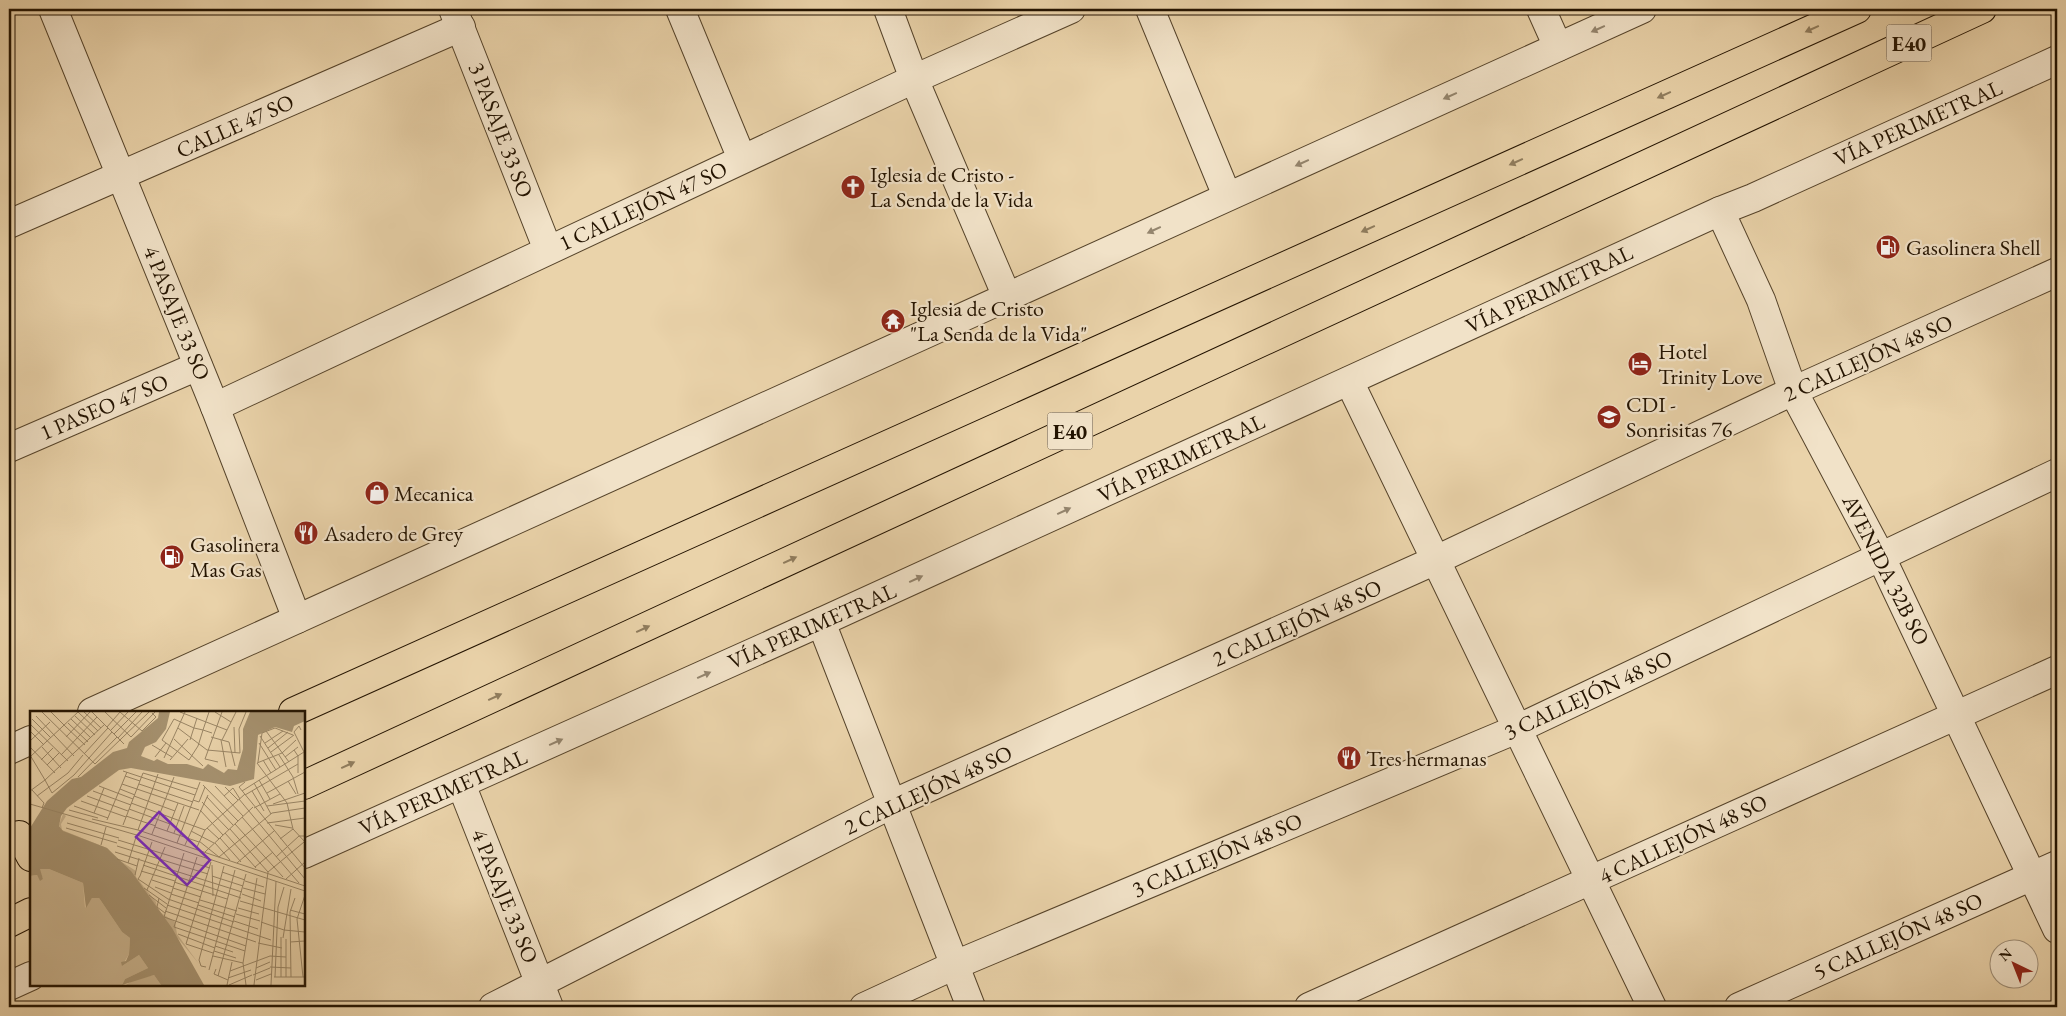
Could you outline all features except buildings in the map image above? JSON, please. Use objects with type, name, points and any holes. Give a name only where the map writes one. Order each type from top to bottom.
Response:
[{"type":"highway","name":"E40","points":[[295,711],[1857,9]]},
{"type":"highway","name":"E40","points":[[305,785],[1982,9]]},
{"type":"highway","points":[[9,923],[30,912]]},
{"type":"street","name":"4 PASAJE 33 SO","points":[[53,9],[216,406],[297,619]]},
{"type":"street","points":[[680,9],[742,159]]},
{"type":"street","points":[[888,9],[914,79],[1007,297]]},
{"type":"street","name":"1 CALLEJÓN 47 SO","points":[[216,406],[914,79],[1071,9]]},
{"type":"street","points":[[1150,9],[1227,196]]},
{"type":"street","points":[[1541,9],[1558,47]]},
{"type":"street","points":[[94,711],[1642,9]]},
{"type":"street","name":"CALLE 47 SO","points":[[9,224],[122,176],[457,18]]},
{"type":"street","name":"3 PASAJE 33 SO","points":[[457,18],[548,250]]},
{"type":"street","name":"VÍA PERIMETRAL","points":[[305,854],[821,622],[1720,211],[1753,198],[2057,60]]},
{"type":"street","name":"AVENIDA 32B SO","points":[[1720,211],[1761,300],[1793,391],[1882,557],[2057,929]]},
{"type":"street","name":"2 CALLEJÓN 48 SO","points":[[493,1007],[545,995],[892,804],[1436,560],[1793,391],[2057,272]]},
{"type":"street","name":"1 PASEO 47 SO","points":[[9,448],[198,366]]},
{"type":"street","points":[[1349,381],[1652,1007]]},
{"type":"street","name":"3 CALLEJÓN 48 SO","points":[[864,1007],[955,965],[1517,729],[2057,473]]},
{"type":"street","points":[[821,622],[971,1007]]},
{"type":"street","name":"4 CALLEJÓN 48 SO","points":[[1309,1007],[2057,670]]},
{"type":"street","points":[[9,750],[30,740]]},
{"type":"street","name":"4 PASAJE 33 SO","points":[[461,784],[545,995]]},
{"type":"street","name":"5 CALLEJÓN 48 SO","points":[[1739,1007],[2057,865]]},
{"type":"street","points":[[9,986],[30,976]]},
{"type":"place","name":"Iglesia de Cristo - La Senda de la Vida","points":[[853,187]]},
{"type":"place","name":"Gasolinera Shell","points":[[1888,247]]},
{"type":"place","name":"Iglesia de Cristo \"La Senda de la Vida\"","points":[[893,321]]},
{"type":"place","name":"Hotel Trinity Love","points":[[1640,364]]},
{"type":"place","name":"CDI - Sonrisitas 76","points":[[1609,417]]},
{"type":"place","name":"Mecanica","points":[[377,493]]},
{"type":"place","name":"Asadero de Grey","points":[[306,533]]},
{"type":"place","name":"Gasolinera Mas Gas","points":[[172,557]]},
{"type":"place","name":"Tres hermanas","points":[[1349,758]]}]
